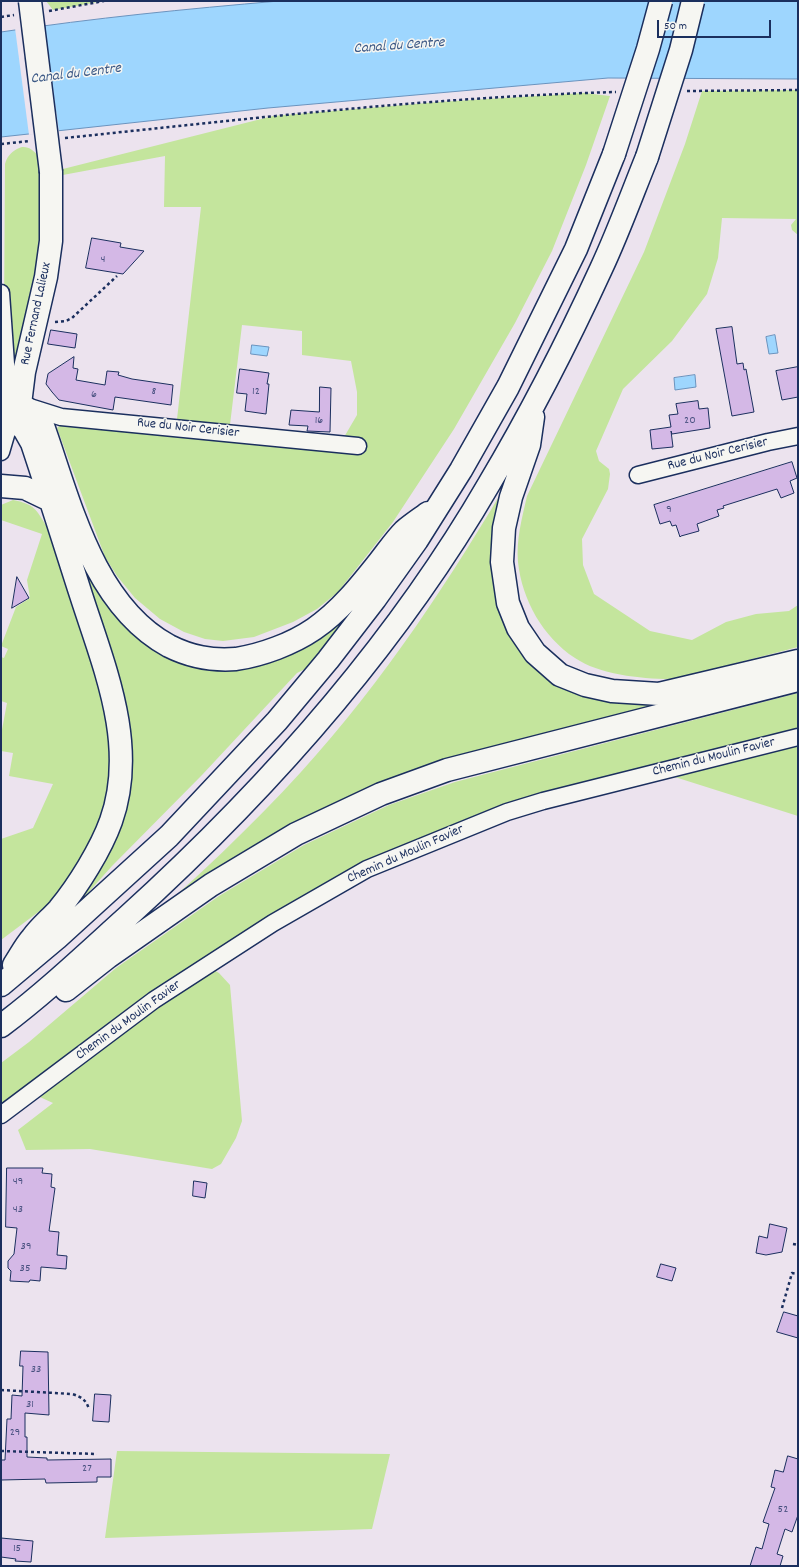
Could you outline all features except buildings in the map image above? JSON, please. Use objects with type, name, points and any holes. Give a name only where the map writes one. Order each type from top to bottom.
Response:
[{"type":"main road","points":[[1,985],[57,938],[169,836],[277,721],[328,660],[375,599],[417,540],[441,502],[508,387],[576,249],[614,154],[648,49],[661,1]]},
{"type":"main road","points":[[5,1023],[76,963],[194,855],[247,802],[299,745],[350,684],[401,618],[444,556],[488,487],[536,402],[602,267],[647,157],[681,50],[693,1]]},
{"type":"main road","name":"Rue Fernand Lalieux","points":[[10,408],[24,372],[46,277],[51,240],[51,172],[30,9]]},
{"type":"main road","points":[[536,402],[529,445],[511,497],[504,528],[502,562],[508,603],[518,628],[535,654],[560,675],[585,685],[612,691],[659,694],[798,661]]},
{"type":"main road","points":[[10,408],[33,413],[43,426],[83,541],[113,596],[132,618],[156,639],[180,652],[201,659],[219,660],[250,657],[289,642],[314,629],[334,612],[361,585],[403,532],[441,502]]},
{"type":"main road","points":[[1,985],[32,937],[59,909],[98,848],[111,821],[118,792],[122,765],[121,742],[112,692],[29,436],[19,424],[10,408]]},
{"type":"main road","points":[[1,486],[25,488],[50,500]]},
{"type":"main road","points":[[5,1023],[45,1006],[108,957],[211,885],[296,834],[381,794],[447,770],[798,680]]},
{"type":"street","name":"Rue Fernand Lalieux","points":[[1,293],[10,408],[1,452]]},
{"type":"street","name":"Rue du Noir Cerisier","points":[[10,408],[61,417],[358,446]]},
{"type":"street","name":"Rue du Noir Cerisier","points":[[638,475],[768,442],[798,436]]},
{"type":"street","name":"Chemin du Moulin Favier","points":[[1,1115],[154,1000],[272,923],[367,869],[507,812],[528,805],[798,737]]},
{"type":"path","points":[[1,17],[30,9],[104,1]]},
{"type":"path","points":[[683,91],[798,90]]},
{"type":"path","points":[[63,138],[273,116],[438,102],[623,92]]},
{"type":"path","points":[[1,144],[32,141]]},
{"type":"path","points":[[36,321],[66,321],[117,276]]},
{"type":"path","points":[[793,1244],[798,1245]]},
{"type":"path","points":[[782,1308],[792,1273],[798,1274]]},
{"type":"path","points":[[1,1390],[72,1394],[83,1398],[87,1402],[89,1409]]},
{"type":"path","points":[[1,1451],[97,1454]]},
{"type":"green space","points":[[46,1],[104,1],[53,10]]},
{"type":"green space","points":[[798,90],[798,235],[792,230],[791,225],[796,219],[722,218],[718,258],[707,294],[672,341],[623,389],[596,451],[599,461],[609,469],[610,474],[608,489],[582,539],[583,565],[594,594],[650,631],[692,640],[726,622],[756,614],[789,611],[798,605],[798,647],[674,679],[633,677],[595,668],[575,658],[553,639],[544,628],[529,604],[520,576],[518,562],[520,529],[527,496],[644,252],[685,144],[702,91]]},
{"type":"green space","points":[[584,93],[610,96],[586,165],[552,251],[515,323],[454,429],[393,522],[338,592],[317,609],[293,622],[254,637],[223,641],[205,639],[184,632],[160,619],[135,598],[117,576],[105,557],[57,428],[62,423],[176,428],[201,207],[164,207],[165,156],[52,177],[51,241],[16,369],[13,368],[4,317],[5,164],[7,159],[17,149],[27,147],[36,153],[51,172],[273,116],[438,102]],"holes":[[[242,325],[302,331],[302,355],[351,361],[357,392],[357,415],[340,444],[229,433]]]},
{"type":"green space","points":[[514,471],[493,563],[558,681],[703,695],[447,764],[140,928],[243,832],[282,792],[301,772],[361,701],[389,665],[441,589]]},
{"type":"green space","points":[[13,500],[26,503],[34,508],[47,527],[104,688],[114,761],[103,817],[72,875],[49,904],[1,940],[1,839],[33,828],[53,784],[9,776],[13,753],[1,751],[1,735],[7,703],[1,701],[1,657],[4,658],[8,649],[1,646],[16,607],[30,598],[27,580],[42,534],[1,520],[1,505]]},
{"type":"green space","points":[[74,543],[102,586],[220,670],[365,598],[309,667],[297,673],[202,775],[112,866],[61,923],[127,790]]},
{"type":"green space","points":[[798,693],[798,816],[659,772],[434,841],[207,966],[219,973],[230,985],[242,1121],[236,1138],[221,1164],[212,1169],[90,1149],[26,1150],[18,1130],[53,1103],[31,1093],[1,1115],[1,1063],[29,1042],[116,968],[219,896],[304,845],[389,805],[455,782]]},
{"type":"green space","points":[[117,1451],[390,1454],[372,1529],[105,1538]]},
{"type":"water","name":"Canal du Centre","points":[[279,1],[798,1],[798,79],[608,78],[268,108],[1,137],[1,32],[140,14]]},
{"type":"water","points":[[775,335],[778,353],[769,354],[766,337]]},
{"type":"water","points":[[252,345],[269,347],[267,356],[251,354]]},
{"type":"water","points":[[695,375],[696,387],[675,390],[674,378]]},
{"type":"pier","points":[[44,24],[59,132],[29,135],[15,28]]}]
